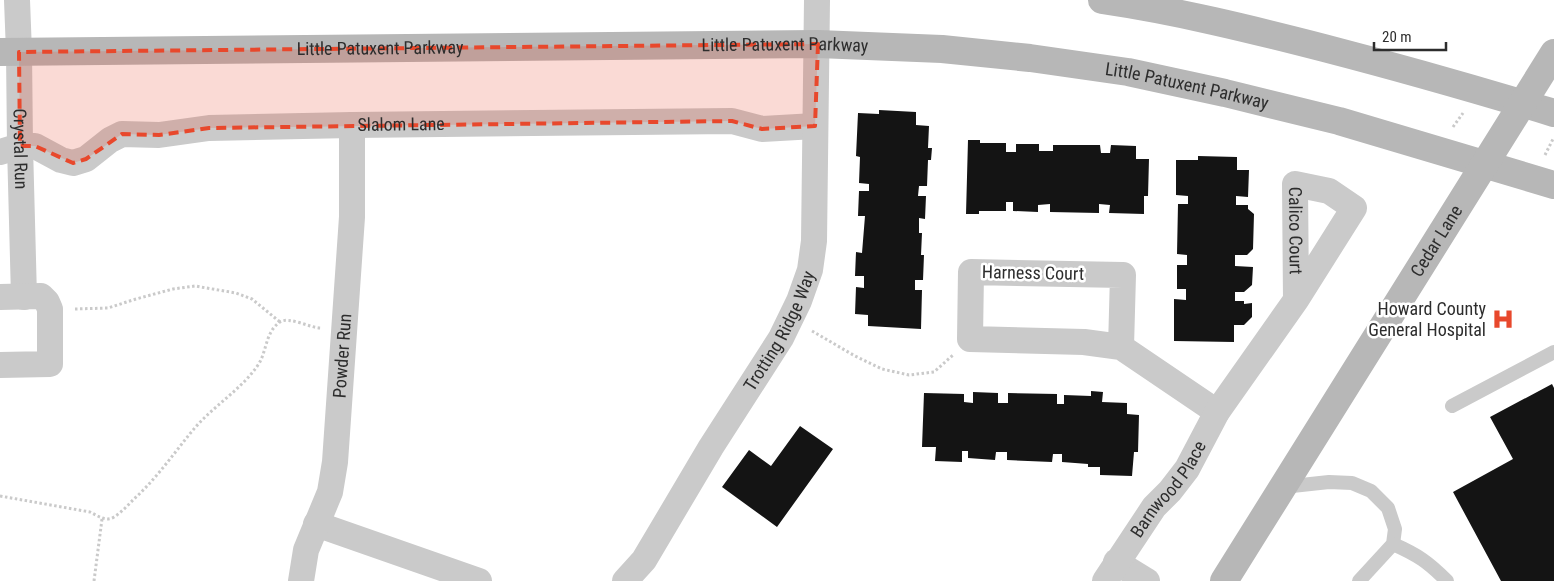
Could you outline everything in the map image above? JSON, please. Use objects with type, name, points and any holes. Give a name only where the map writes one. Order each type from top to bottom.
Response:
[{"type":"street","name":"Crystal Run","points":[[17,0],[10,52],[12,297],[41,296],[47,302],[50,309]]},
{"type":"street","name":"Trotting Ridge Way","points":[[625,581],[644,560],[711,448],[781,338],[810,270],[814,241],[818,44],[817,0]]},
{"type":"street","points":[[1102,0],[1147,7],[1252,30],[1363,58],[1522,104],[1553,126]]},
{"type":"street","name":"Little Patuxent Parkway","points":[[10,52],[818,44],[942,49],[1030,58],[1128,72],[1225,93],[1320,117],[1554,185]]},
{"type":"street","name":"Cedar Lane","points":[[1224,581],[1554,53]]},
{"type":"street","name":"Slalom Lane","points":[[10,149],[35,146],[61,160],[73,163],[86,159],[110,140],[122,134],[159,135],[209,128],[352,124],[732,121],[762,129],[815,126]]},
{"type":"street","name":"Powder Run","points":[[300,581],[306,550],[330,492],[335,462],[352,217],[352,124]]},
{"type":"street","name":"Harness Court","points":[[970,339],[971,272],[1123,275],[1121,347]]},
{"type":"street","name":"Calico Court","points":[[1217,412],[1296,300]]},
{"type":"street","points":[[0,364],[50,364],[50,309]]},
{"type":"street","points":[[970,339],[1084,342],[1121,347],[1217,412]]},
{"type":"street","name":"Barnwood Place","points":[[1147,581],[1110,572],[1154,506],[1170,491],[1187,469],[1217,412]]},
{"type":"street","points":[[316,524],[479,581]]},
{"type":"lane","points":[[1452,406],[1554,352]]},
{"type":"lane","points":[[1283,487],[1329,482],[1352,483],[1371,492],[1388,508],[1395,529],[1393,544],[1359,581]]},
{"type":"lane","points":[[1393,544],[1415,554],[1431,565],[1447,581]]},
{"type":"path","points":[[1453,127],[1464,112]]},
{"type":"path","points":[[1545,156],[1553,126]]},
{"type":"path","points":[[50,309],[108,308],[173,289],[196,286],[236,292],[252,299],[280,322]]},
{"type":"path","points":[[791,316],[855,356],[882,370],[909,375],[934,372],[970,339]]},
{"type":"path","points":[[0,496],[90,512],[102,519],[113,518],[151,484],[215,407],[244,383],[259,364],[266,350],[268,338],[280,322],[287,320],[318,328],[345,326]]},
{"type":"path","points":[[94,581],[102,519]]},
{"type":"highlighted area","points":[[818,44],[815,126],[762,129],[732,121],[209,128],[159,135],[122,134],[86,159],[73,163],[35,146],[20,146],[19,52]]},
{"type":"building","points":[[879,110],[916,112],[916,125],[929,126],[928,148],[932,148],[931,160],[928,160],[927,186],[919,186],[918,196],[926,196],[925,219],[919,218],[919,233],[922,233],[921,255],[924,255],[923,280],[915,280],[915,290],[922,290],[921,329],[868,326],[868,315],[855,314],[856,287],[864,288],[864,276],[855,276],[856,252],[862,253],[865,216],[858,216],[859,191],[869,191],[869,184],[859,183],[860,157],[856,156],[858,113],[879,114]]},
{"type":"building","points":[[968,140],[980,140],[980,143],[1006,143],[1006,152],[1016,152],[1016,144],[1039,144],[1039,151],[1053,151],[1053,145],[1100,145],[1101,153],[1110,153],[1111,145],[1136,146],[1136,159],[1149,159],[1148,196],[1144,196],[1144,214],[1109,213],[1110,205],[1099,204],[1099,213],[1050,212],[1050,204],[1038,205],[1038,212],[1013,211],[1013,202],[1006,202],[1006,211],[979,211],[979,214],[966,214]]},
{"type":"building","points":[[1198,156],[1237,157],[1237,170],[1249,170],[1248,197],[1236,196],[1236,205],[1248,205],[1248,209],[1254,214],[1253,249],[1247,255],[1235,255],[1235,266],[1253,267],[1252,285],[1244,292],[1235,292],[1235,301],[1244,301],[1244,304],[1252,303],[1252,317],[1244,325],[1234,325],[1234,342],[1174,341],[1174,299],[1186,300],[1186,289],[1177,289],[1177,265],[1187,265],[1187,255],[1177,254],[1178,204],[1188,204],[1188,196],[1176,195],[1176,160],[1198,160]]},
{"type":"building","points":[[1552,384],[1554,388],[1554,581],[1501,581],[1453,492],[1513,459],[1490,417]]},
{"type":"building","points":[[1091,391],[1103,392],[1102,402],[1127,403],[1127,414],[1139,415],[1138,452],[1134,452],[1132,476],[1100,475],[1100,467],[1088,467],[1088,464],[1062,462],[1062,454],[1053,454],[1052,462],[1007,460],[1007,452],[996,452],[995,460],[968,458],[968,451],[962,451],[962,462],[935,461],[936,447],[922,447],[924,393],[964,394],[964,402],[973,403],[973,392],[998,393],[998,403],[1008,403],[1008,393],[1057,394],[1057,404],[1064,404],[1064,395],[1091,396]]},
{"type":"building","points":[[800,426],[833,449],[777,527],[722,487],[749,450],[771,466]]},
{"type":"place","name":"Howard County General Hospital","points":[[1503,319]]}]
